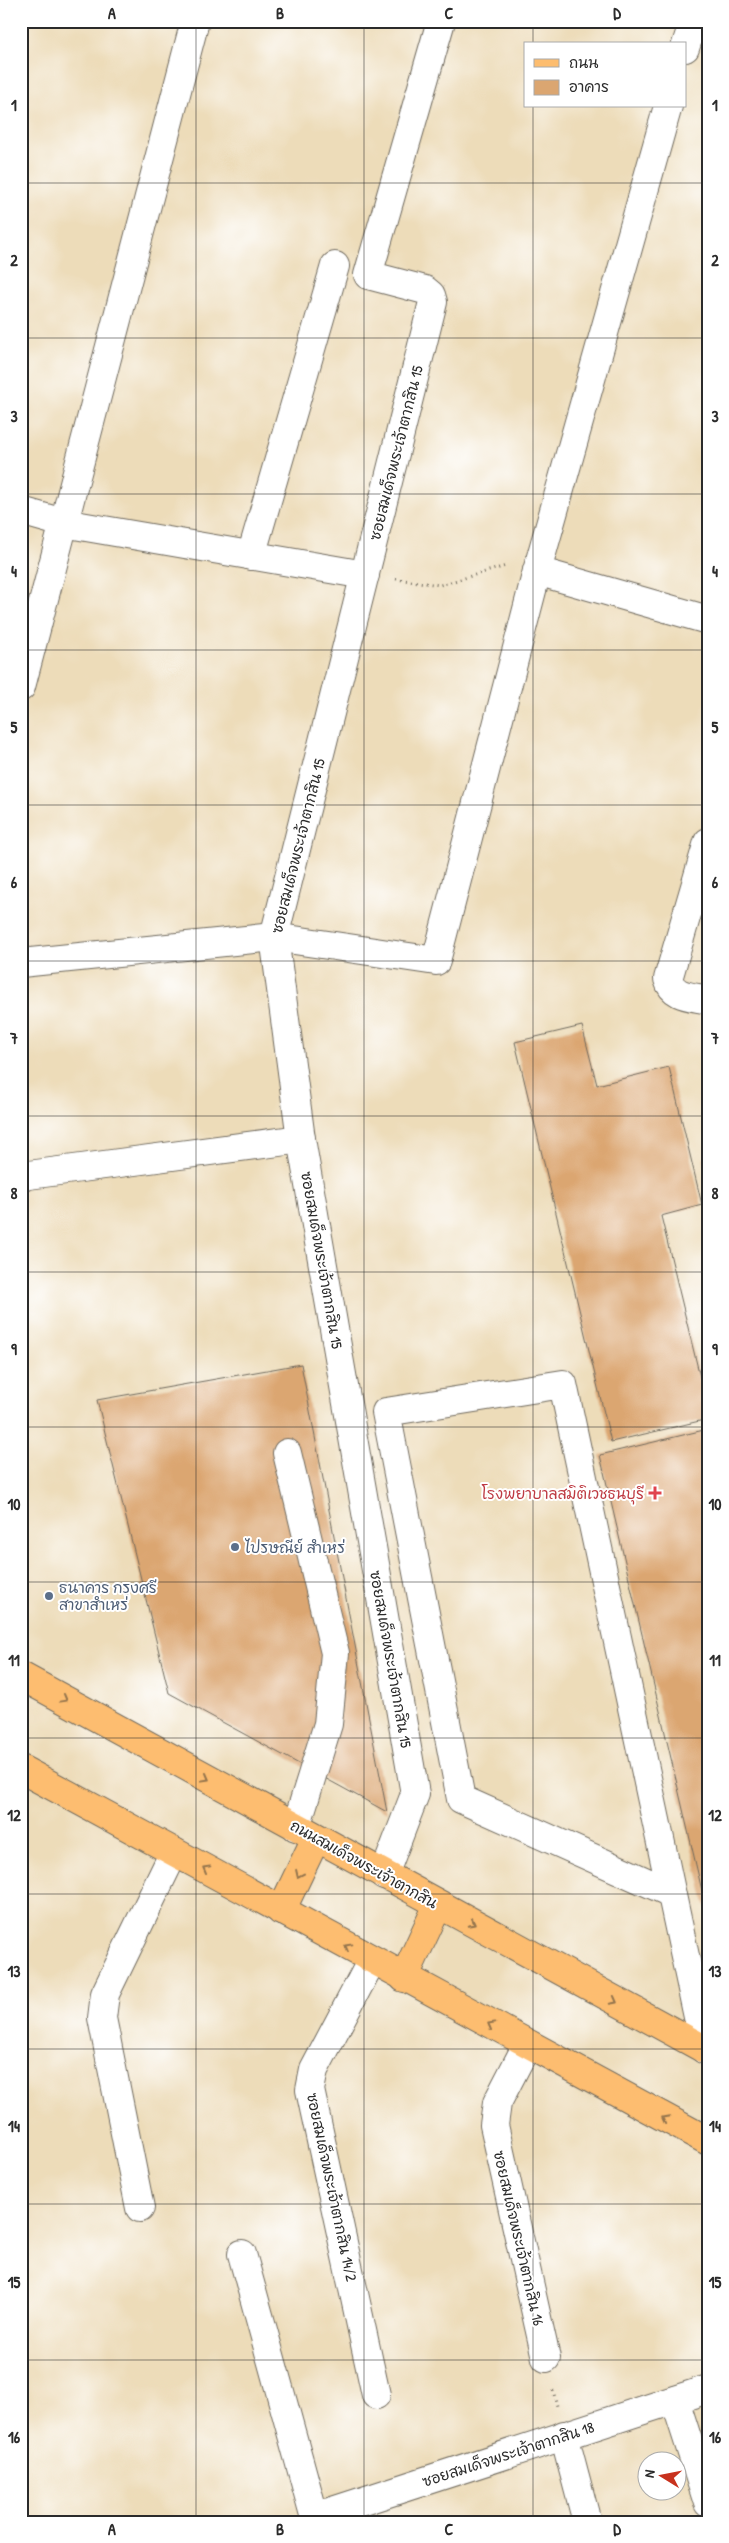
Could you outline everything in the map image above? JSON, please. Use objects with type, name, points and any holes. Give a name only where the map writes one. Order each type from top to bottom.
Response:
[{"type":"main road","name":"ถนนสมเด็จพระเจ้าตากสิน","points":[[21,1676],[706,2051]]},
{"type":"main road","points":[[21,1769],[527,2045],[708,2141]]},
{"type":"main road","points":[[281,1911],[306,1832]]},
{"type":"main road","points":[[404,1978],[438,1905]]},
{"type":"street","points":[[21,687],[195,21]]},
{"type":"street","name":"ซอยสมเด็จพระเจ้าตากสิน 15","points":[[384,1875],[415,1794],[301,1139],[274,937],[434,302],[431,294],[425,290],[368,275],[441,21]]},
{"type":"street","points":[[686,45],[694,21]]},
{"type":"street","points":[[21,963],[274,937],[436,961],[537,571],[667,108]]},
{"type":"street","points":[[251,556],[335,266]]},
{"type":"street","points":[[21,511],[63,523],[365,575]]},
{"type":"street","points":[[537,571],[708,620]]},
{"type":"street","points":[[708,842],[668,978],[671,987],[677,993],[708,1000]]},
{"type":"street","points":[[21,1176],[301,1139]]},
{"type":"street","points":[[671,1894],[461,1799],[386,1412],[563,1384],[706,2051]]},
{"type":"street","points":[[288,1453],[335,1653],[328,1724],[306,1832]]},
{"type":"street","points":[[140,2208],[102,2018],[105,1994],[174,1852]]},
{"type":"street","name":"ซอยสมเด็จพระเจ้าตากสิน 14/2","points":[[372,1960],[314,2070],[310,2090],[376,2395]]},
{"type":"street","name":"ซอยสมเด็จพระเจ้าตากสิน 16","points":[[527,2045],[497,2103],[494,2125],[546,2358]]},
{"type":"street","points":[[242,2254],[315,2519]]},
{"type":"street","name":"ซอยสมเด็จพระเจ้าตากสิน 18","points":[[315,2519],[564,2435],[708,2389]]},
{"type":"street","points":[[675,2400],[708,2503]]},
{"type":"street","points":[[564,2435],[587,2522]]},
{"type":"path","points":[[365,575],[440,585],[503,565],[537,571]]},
{"type":"path","points":[[546,2358],[564,2435]]},
{"type":"building","points":[[582,1026],[597,1085],[669,1067],[702,1205],[661,1216],[708,1410],[708,1419],[611,1442],[515,1042]]},
{"type":"building","points":[[708,1157],[708,1175],[707,1175],[703,1158]]},
{"type":"building","name":"ไปรษณีย์ สำเหร่","points":[[301,1364],[387,1812],[169,1693],[97,1400]]},
{"type":"building","points":[[708,1429],[708,1912],[707,1912],[600,1455]]},
{"type":"place","name":"โรงพยาบาลสมิติเวชธนบุรี","points":[[655,1493]]},
{"type":"place","name":"ไปรษณีย์ สำเหร่","points":[[235,1547]]},
{"type":"place","name":"ธนาคาร กรุงศรี สาขาสำเหร่","points":[[49,1596]]}]
